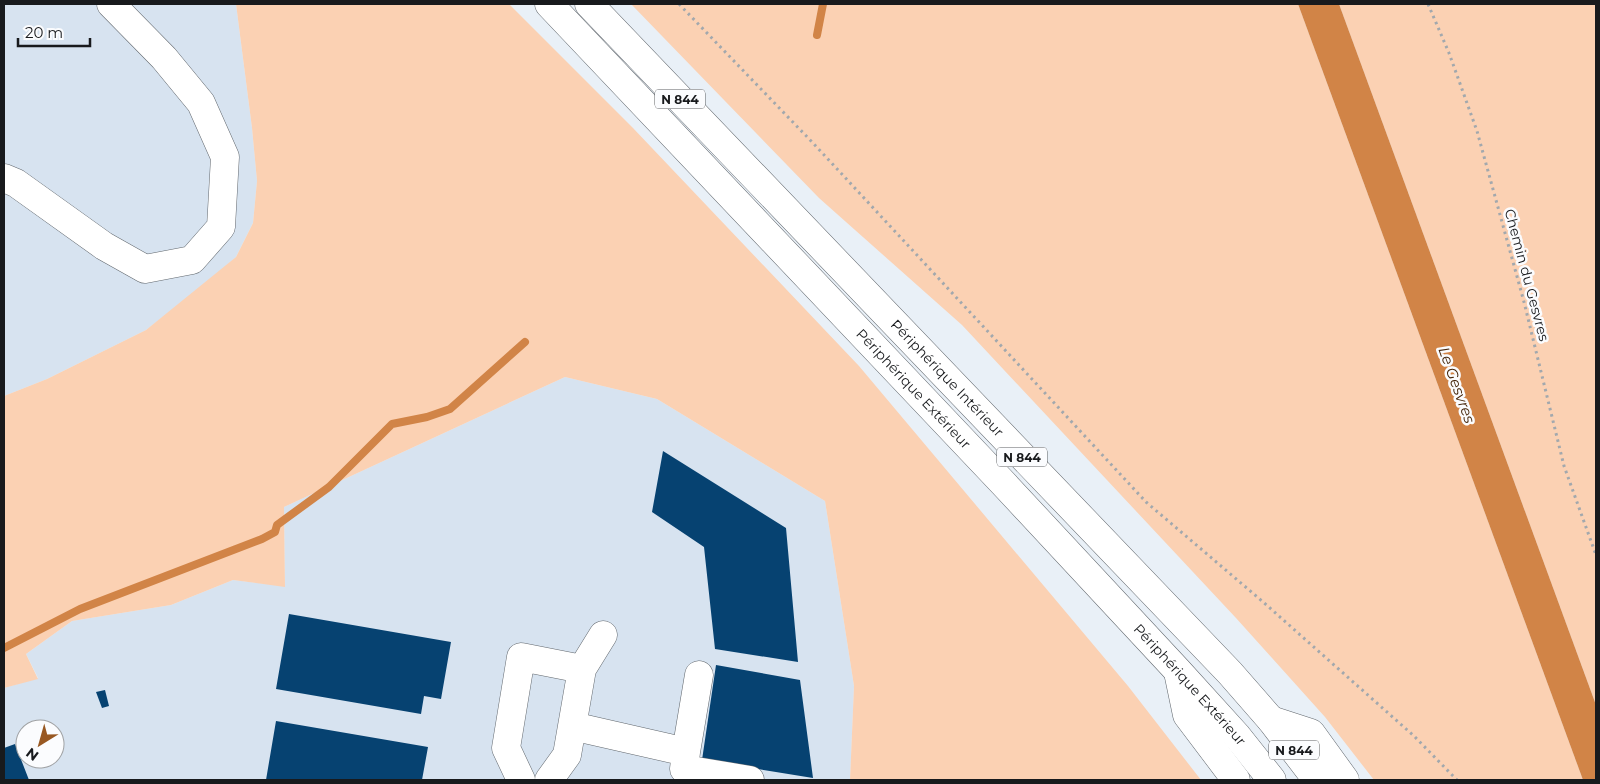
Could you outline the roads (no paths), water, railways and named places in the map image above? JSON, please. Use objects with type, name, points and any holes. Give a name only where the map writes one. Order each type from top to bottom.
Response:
[{"type":"main road","points":[[4,178],[16,183],[104,246],[145,269],[192,260],[221,227],[225,157],[201,102],[164,58],[111,4]]},
{"type":"main road","name":"Périphérique Extérieur","points":[[549,4],[1003,483],[1178,671],[1272,780]]},
{"type":"main road","name":"Périphérique Intérieur","points":[[589,4],[1230,673],[1271,720],[1317,780]]},
{"type":"main road","points":[[549,780],[567,755],[582,669],[603,635]]},
{"type":"main road","points":[[522,780],[506,748],[521,657],[582,669]]},
{"type":"main road","points":[[1178,671],[1187,715],[1236,780]]},
{"type":"main road","points":[[699,675],[684,768],[750,780]]},
{"type":"main road","points":[[1271,720],[1311,733],[1345,780]]},
{"type":"main road","points":[[572,726],[686,752]]},
{"type":"water","name":"Le Gesvres","points":[[1298,4],[1339,4],[1596,705],[1596,780],[1583,780]]},
{"type":"waterway","points":[[817,35],[823,4]]},
{"type":"waterway","points":[[4,648],[80,609],[262,539],[275,532],[277,525],[329,487],[392,424],[427,417],[450,409],[525,342]]}]
